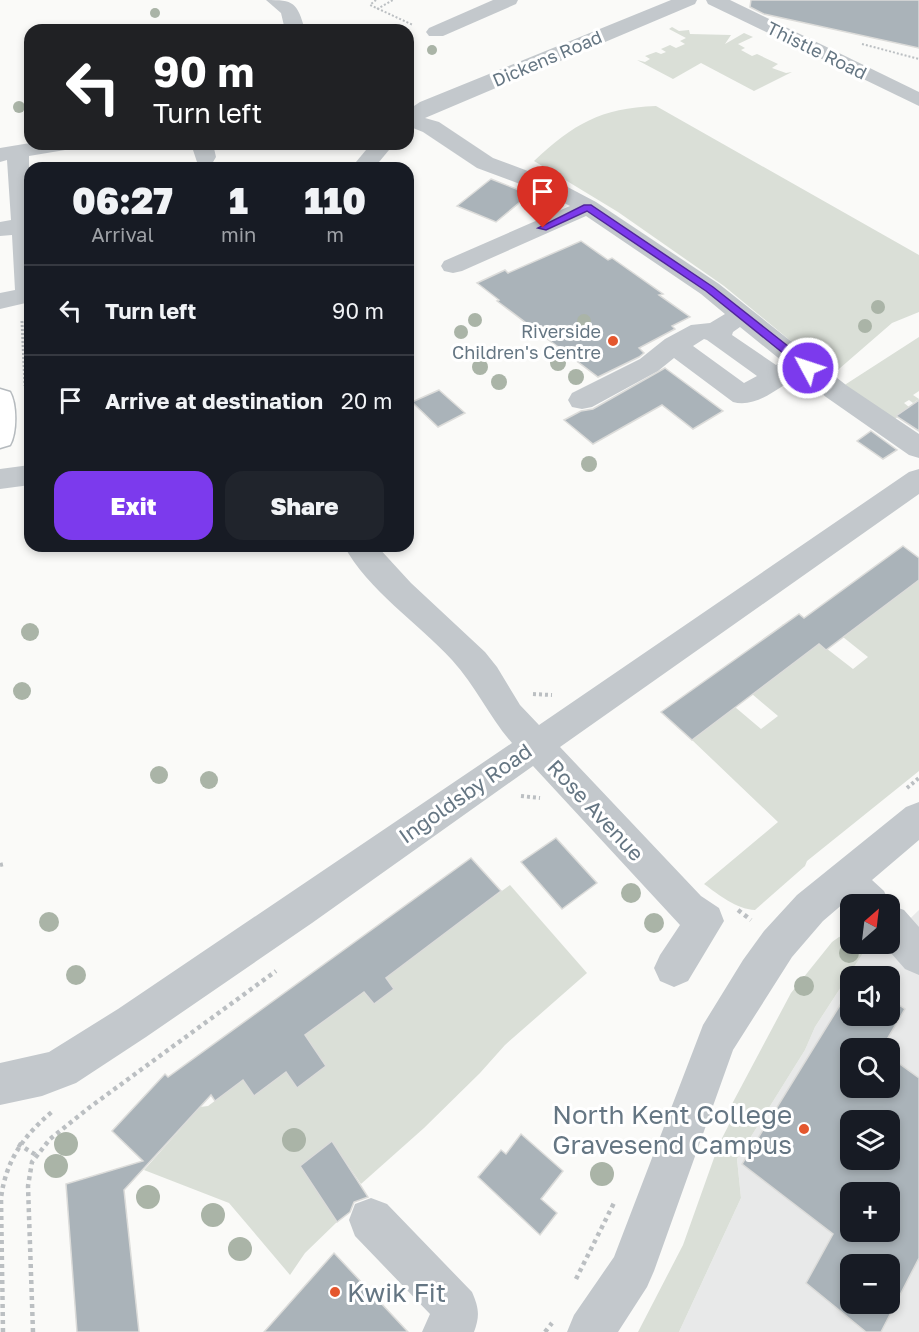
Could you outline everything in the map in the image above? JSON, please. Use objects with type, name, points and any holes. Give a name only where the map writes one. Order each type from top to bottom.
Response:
[{"type":"main road","points":[[0,438],[13,397]]},
{"type":"street","points":[[275,0],[290,11],[294,24]]},
{"type":"street","points":[[428,30],[509,0]]},
{"type":"street","name":"Dickens Road","points":[[414,115],[428,107],[688,0]]},
{"type":"street","name":"Thistle Road","points":[[715,0],[919,100]]},
{"type":"street","points":[[414,121],[431,127],[485,163],[552,188],[588,207],[673,263],[744,315],[836,391],[919,448]]},
{"type":"street","points":[[24,279],[11,227],[9,154],[31,150]]},
{"type":"street","points":[[367,162],[378,150]]},
{"type":"street","points":[[453,266],[588,207]]},
{"type":"street","points":[[0,301],[24,296]]},
{"type":"street","points":[[718,332],[725,324],[744,315]]},
{"type":"street","points":[[582,400],[649,365],[674,345],[700,331],[718,332]]},
{"type":"street","points":[[718,332],[720,338],[766,383]]},
{"type":"street","points":[[674,345],[743,396],[802,362]]},
{"type":"street","points":[[0,479],[24,476]]},
{"type":"street","name":"Ingoldsby Road","points":[[0,1084],[52,1072],[72,1062],[299,910],[919,479]]},
{"type":"street","name":"Rose Avenue","points":[[365,552],[482,672],[501,706],[669,889],[688,909],[705,921],[674,968]]},
{"type":"street","points":[[591,1332],[632,1271],[717,1040],[778,944],[810,908],[857,891],[919,818]]},
{"type":"street","points":[[900,934],[919,956]]},
{"type":"street","points":[[371,1220],[456,1308],[456,1318],[446,1332]]},
{"type":"path","points":[[376,0],[369,5],[413,24]]},
{"type":"path","points":[[376,9],[393,0]]},
{"type":"path","points":[[414,24],[428,30]]},
{"type":"path","points":[[13,397],[21,319]]},
{"type":"path","points":[[529,693],[558,695]]},
{"type":"path","points":[[516,796],[548,800]]},
{"type":"path","points":[[731,907],[752,921]]},
{"type":"path","points":[[33,1332],[28,1186],[31,1166],[36,1155],[50,1139],[90,1107],[285,964]]},
{"type":"path","points":[[3,1332],[1,1198],[7,1164],[18,1144],[58,1107]]},
{"type":"path","points":[[18,1144],[36,1155]]},
{"type":"shaded area","points":[[672,27],[679,31],[689,30],[690,34],[731,35],[725,44],[744,33],[753,37],[738,44],[745,48],[741,50],[752,56],[757,54],[778,64],[772,68],[786,73],[792,72],[754,91],[701,63],[673,79],[637,60],[645,62],[650,59],[645,56],[656,52],[661,54],[666,52],[661,49],[670,45],[676,48],[685,44],[680,41],[686,38],[669,29]]},
{"type":"shaded area","points":[[656,106],[919,255],[919,312],[892,323],[832,375],[724,286],[618,212],[534,161],[562,137],[589,120],[619,110]]},
{"type":"shaded area","points":[[919,337],[919,391],[913,395],[919,399],[913,403],[909,400],[904,403],[909,407],[894,420],[843,386]]},
{"type":"shaded area","points":[[919,580],[919,771],[807,861],[805,866],[755,910],[728,901],[704,884],[778,822],[692,740],[735,707],[761,729],[778,716],[752,694],[812,649],[782,624],[791,626],[795,624],[853,669],[868,657],[843,637]]},
{"type":"shaded area","points":[[510,885],[587,973],[505,1045],[424,1128],[361,1184],[332,1142],[300,1166],[337,1222],[305,1253],[290,1275],[229,1203],[144,1170],[200,1107],[208,1106],[243,1080],[254,1096],[286,1072],[297,1088],[326,1066],[305,1035],[364,992],[374,1004],[394,989],[385,976]]},
{"type":"shaded area","name":"North Kent College Gravesend Campus","points":[[919,910],[919,1332],[679,1332],[741,1198],[737,1159],[805,1050],[815,1027],[840,989],[840,1026],[900,1026],[900,966],[855,966],[862,954],[900,954],[900,928]]},
{"type":"shaded area","points":[[839,937],[840,954],[862,954],[855,966],[840,966],[840,989],[815,1027],[805,1050],[737,1159],[741,1198],[679,1332],[638,1332],[683,1245],[719,1144],[737,1109],[732,1104],[791,993],[832,942]]},
{"type":"building","points":[[751,0],[919,0],[919,48],[764,14],[750,7]]},
{"type":"building","points":[[491,179],[524,192],[519,196],[525,198],[496,222],[457,206]]},
{"type":"building","points":[[581,241],[608,260],[612,258],[663,294],[659,295],[690,317],[672,326],[675,329],[639,348],[644,353],[639,357],[598,377],[497,301],[499,300],[477,283],[505,270],[508,273]]},
{"type":"building","points":[[665,368],[723,411],[693,429],[662,405],[593,444],[564,420],[581,411],[593,409]]},
{"type":"building","points":[[439,390],[465,413],[438,427],[414,404],[414,401]]},
{"type":"building","points":[[919,400],[919,431],[896,416]]},
{"type":"building","points":[[871,431],[897,450],[883,459],[857,441]]},
{"type":"building","points":[[903,546],[919,558],[919,580],[826,650],[819,644],[692,740],[661,712],[799,614],[804,618]]},
{"type":"building","points":[[556,838],[597,883],[562,909],[521,862]]},
{"type":"building","points":[[471,858],[501,891],[386,978],[394,989],[374,1004],[364,992],[305,1035],[326,1066],[297,1088],[286,1072],[254,1096],[243,1080],[215,1101],[211,1095],[124,1190],[139,1332],[77,1332],[66,1184],[143,1161],[112,1131],[165,1074],[168,1077]]},
{"type":"building","points":[[840,1005],[840,1026],[895,1026],[888,1038],[840,1038],[840,1098],[900,1098],[900,1064],[919,1078],[919,1258],[900,1295],[900,1254],[840,1254],[840,1311],[806,1283],[833,1234],[742,1164]]},
{"type":"building","points":[[900,1006],[905,1009],[900,1017]]},
{"type":"building","points":[[521,1134],[563,1171],[541,1199],[557,1213],[540,1235],[478,1177],[501,1150],[506,1154]]},
{"type":"building","points":[[332,1141],[368,1197],[354,1202],[350,1212],[337,1222],[300,1166]]},
{"type":"building","name":"Kwik Fit","points":[[334,1253],[408,1332],[264,1332]]},
{"type":"building","points":[[844,1314],[890,1314],[881,1332],[866,1332]]},
{"type":"place","name":"Riverside Children's Centre","points":[[613,341]]},
{"type":"place","name":"North Kent College Gravesend Campus","points":[[804,1129]]},
{"type":"place","name":"Kwik Fit","points":[[335,1292]]},
{"type":"route","points":[[543,228],[588,207],[710,289],[808,368]]}]
